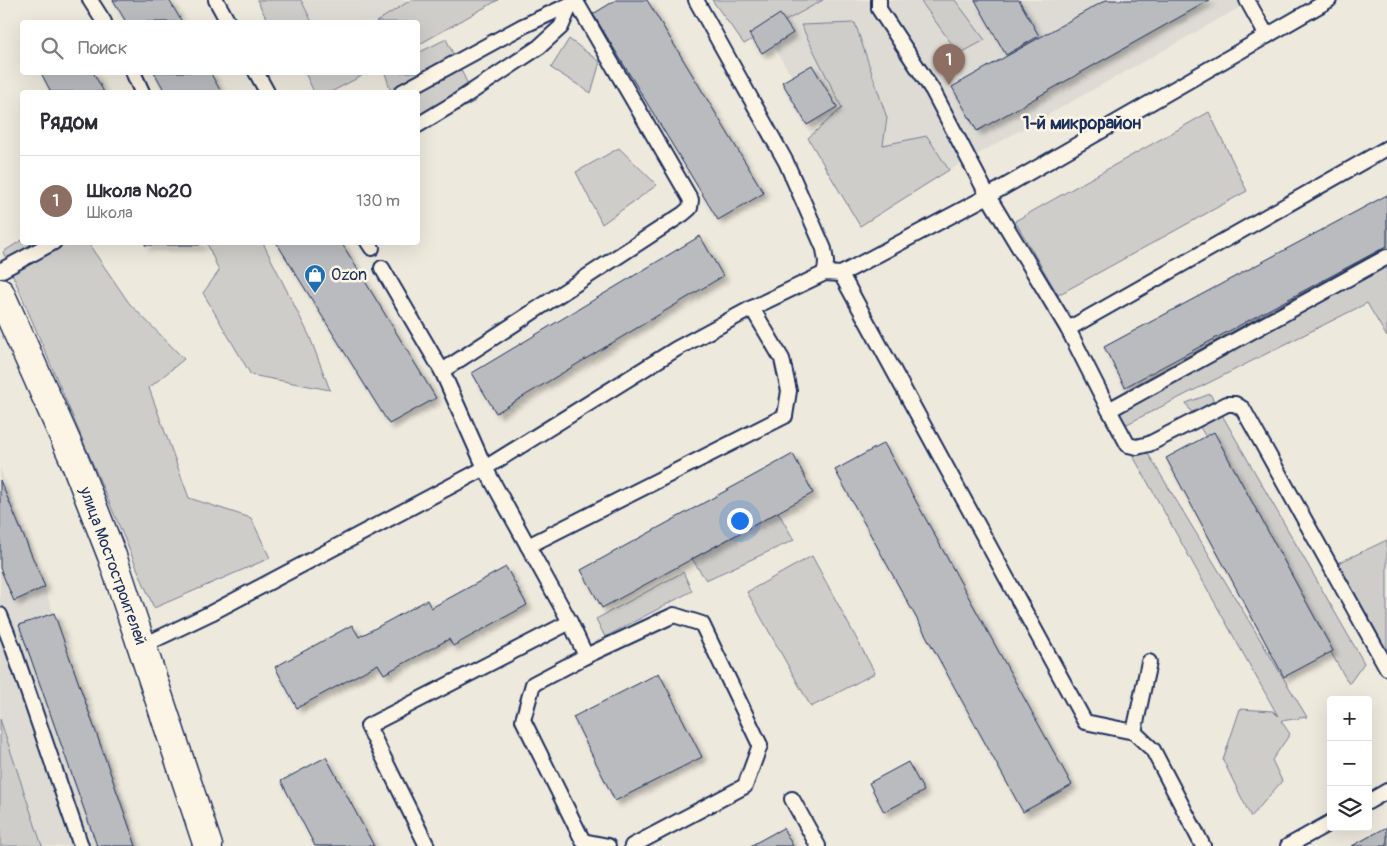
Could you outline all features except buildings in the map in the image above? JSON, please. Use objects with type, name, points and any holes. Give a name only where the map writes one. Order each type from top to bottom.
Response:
[{"type":"main road","name":"улица Мостостроителей","points":[[0,293],[74,459],[112,556],[208,846]]},
{"type":"lane","points":[[90,0],[103,20]]},
{"type":"lane","points":[[216,0],[227,20]]},
{"type":"lane","points":[[696,0],[786,162],[824,249],[825,273]]},
{"type":"lane","points":[[879,0],[879,9],[934,91],[988,196],[1068,329],[1128,445],[1137,447],[1149,444],[1227,404],[1235,404],[1242,409],[1253,425],[1387,668]]},
{"type":"lane","points":[[1247,0],[1267,36]]},
{"type":"lane","points":[[142,646],[210,613],[485,468],[676,349],[752,308],[825,273],[841,274],[988,196],[1329,0]]},
{"type":"lane","points":[[406,90],[523,26],[574,1]]},
{"type":"lane","points":[[420,124],[539,47],[561,27],[574,1]]},
{"type":"lane","points":[[442,371],[690,208],[690,200],[574,1]]},
{"type":"lane","points":[[134,75],[141,90]]},
{"type":"lane","points":[[258,75],[266,90]]},
{"type":"lane","points":[[1068,329],[1387,148]]},
{"type":"lane","points":[[0,271],[48,245]]},
{"type":"lane","points":[[1109,410],[1387,257]]},
{"type":"lane","points":[[382,268],[442,371],[485,468],[570,622],[586,656]]},
{"type":"lane","points":[[841,274],[1085,722],[1134,732],[1152,750],[1203,846]]},
{"type":"lane","points":[[528,546],[785,416],[790,391],[782,360],[752,308]]},
{"type":"lane","points":[[0,615],[81,846]]},
{"type":"lane","points":[[608,846],[583,841],[523,720],[533,684],[586,656],[674,615],[702,624],[760,745],[745,786],[632,846]]},
{"type":"lane","points":[[427,846],[368,726],[570,622]]},
{"type":"lane","points":[[1134,732],[1150,662]]},
{"type":"lane","points":[[1372,800],[1387,792]]},
{"type":"lane","points":[[792,799],[818,846]]},
{"type":"lane","points":[[1288,846],[1327,824]]},
{"type":"shaded area","points":[[257,0],[301,0],[311,20],[267,20]]},
{"type":"shaded area","points":[[278,0],[486,0],[420,21],[289,20]]},
{"type":"shaded area","points":[[411,0],[498,0],[420,44],[420,20],[379,20]]},
{"type":"shaded area","points":[[712,0],[823,0],[744,44]]},
{"type":"shaded area","points":[[746,0],[1253,0],[873,213]]},
{"type":"shaded area","points":[[920,0],[955,0],[985,40],[959,54]]},
{"type":"shaded area","points":[[855,23],[887,118],[883,145],[927,136],[949,170],[860,226],[808,138],[842,108],[801,25]]},
{"type":"shaded area","points":[[446,39],[476,101],[433,122],[420,117],[420,90],[390,90],[386,75],[420,75],[420,52]]},
{"type":"shaded area","points":[[569,39],[600,62],[591,93],[551,68]]},
{"type":"shaded area","points":[[306,75],[363,75],[335,90],[313,90]]},
{"type":"shaded area","points":[[1209,112],[1247,191],[1058,295],[1015,221]]},
{"type":"shaded area","points":[[619,148],[657,185],[602,224],[576,172]]},
{"type":"shaded area","points":[[20,241],[20,245],[89,245],[129,303],[184,359],[149,388],[189,498],[251,518],[270,558],[154,608],[3,252]]},
{"type":"shaded area","points":[[208,245],[264,245],[309,335],[330,390],[251,375],[203,293],[219,271]]},
{"type":"shaded area","points":[[1387,246],[1387,337],[1367,303],[1127,424],[1107,401]]},
{"type":"shaded area","points":[[1210,394],[1364,663],[1349,684],[1186,403]]},
{"type":"shaded area","points":[[1138,437],[1307,717],[1281,721],[1290,734],[1272,760],[1282,781],[1251,817],[1223,760],[1240,709],[1273,711],[1278,716],[1128,447]]},
{"type":"shaded area","points":[[0,468],[140,846],[0,846]]},
{"type":"shaded area","points":[[778,512],[794,540],[706,580],[692,559]]},
{"type":"shaded area","points":[[1387,540],[1387,661],[1334,565]]},
{"type":"shaded area","points":[[812,556],[875,673],[811,707],[747,592]]},
{"type":"shaded area","points":[[683,572],[692,591],[605,637],[596,619]]},
{"type":"shaded area","points":[[0,719],[42,846],[0,846]]},
{"type":"place","name":"Школа №20","points":[[949,85]]},
{"type":"place","name":"Ozon","points":[[315,294]]},
{"type":"district","name":"1-й микрорайон","points":[[1082,123]]}]
